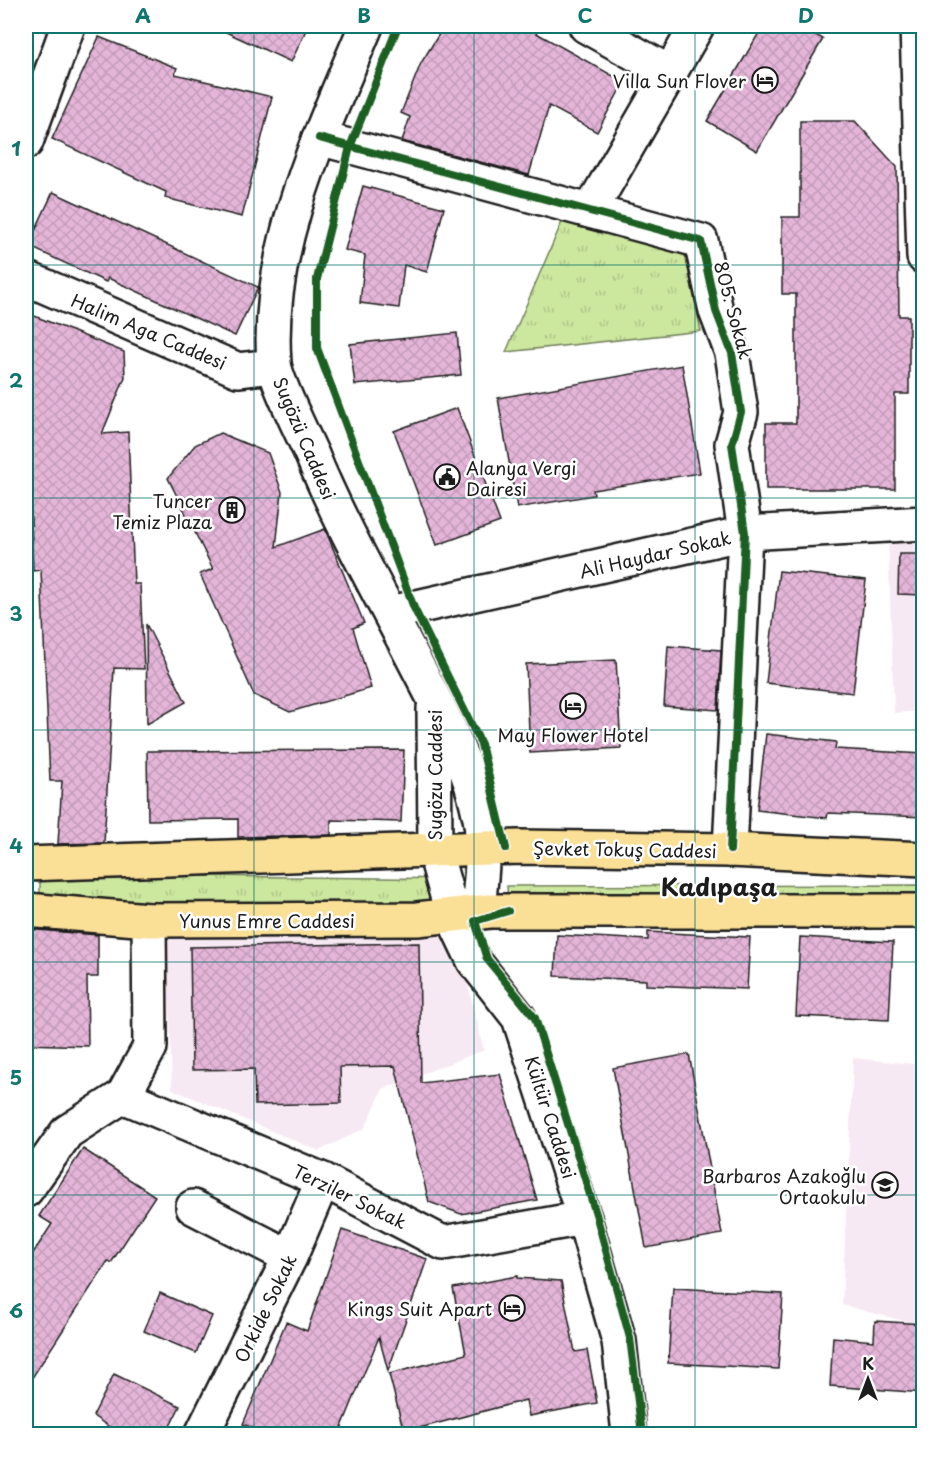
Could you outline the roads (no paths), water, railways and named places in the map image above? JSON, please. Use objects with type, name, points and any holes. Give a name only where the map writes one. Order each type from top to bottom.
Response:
[{"type":"main road","name":"Şevket Tokuş Caddesi","points":[[494,848],[730,850],[924,859]]},
{"type":"main road","points":[[26,864],[435,852],[494,848]]},
{"type":"main road","name":"Yunus Emre Caddesi","points":[[26,910],[149,920],[480,914]]},
{"type":"main road","points":[[480,914],[924,911]]},
{"type":"street","points":[[26,142],[68,26]]},
{"type":"street","name":"Sugözü Caddesi","points":[[366,26],[319,138],[285,242],[274,321],[274,366],[325,488],[434,697],[465,765],[480,819],[494,848],[480,914]]},
{"type":"street","points":[[586,26],[670,73]]},
{"type":"street","points":[[590,211],[697,26]]},
{"type":"street","points":[[914,26],[924,257]]},
{"type":"street","name":"805. Sokak","points":[[319,138],[701,242],[716,311],[732,353],[741,412],[732,444],[745,533],[730,850]]},
{"type":"street","name":"Halim Aga Caddesi","points":[[26,278],[238,370],[274,366]]},
{"type":"street","name":"Ali Haydar Sokak","points":[[390,614],[745,533],[924,523]]},
{"type":"street","name":"Sugözu Caddesi","points":[[434,697],[435,852]]},
{"type":"street","name":"Kültür Caddesi","points":[[435,852],[480,914],[474,961],[519,1018],[584,1218],[619,1341],[630,1434]]},
{"type":"street","points":[[26,1190],[67,1132],[123,1096],[150,1047],[149,920]]},
{"type":"street","name":"Terziler Sokak","points":[[123,1096],[323,1180],[442,1243],[584,1218]]},
{"type":"street","name":"Orkide Sokak","points":[[202,1434],[290,1257],[323,1180]]},
{"type":"street","points":[[193,1207],[290,1257]]},
{"type":"place","name":"Villa Sun Flover","points":[[765,80]]},
{"type":"place","name":"Alanya Vergi Dairesi","points":[[447,477]]},
{"type":"place","name":"Tuncer Temiz Plaza","points":[[232,510]]},
{"type":"place","name":"May Flower Hotel","points":[[573,706]]},
{"type":"place","name":"Barbaros Azakoğlu Ortaokulu","points":[[885,1185]]},
{"type":"place","name":"Kings Suit Apart","points":[[512,1308]]},
{"type":"district","name":"Kadıpaşa","points":[[719,886]]}]
